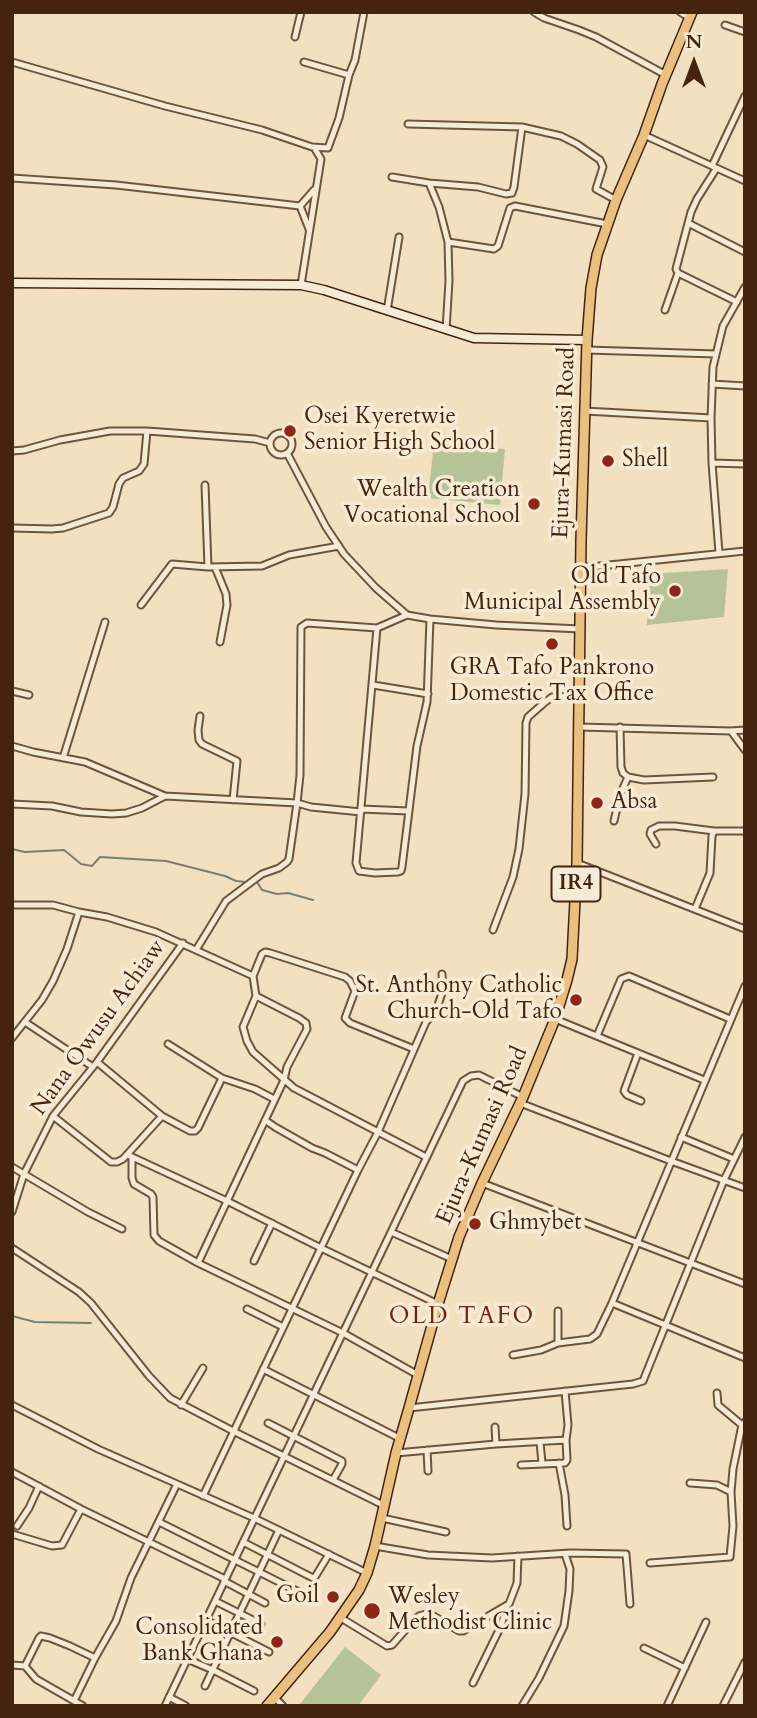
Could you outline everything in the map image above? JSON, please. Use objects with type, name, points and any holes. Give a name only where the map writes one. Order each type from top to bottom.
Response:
[{"type":"main road","name":"Ejura-Kumasi Road","points":[[267,1706],[341,1618],[367,1573],[376,1546],[396,1453],[459,1237],[521,1100],[555,1019],[567,980],[572,958],[577,863],[580,568],[587,345],[594,269],[615,200],[644,135],[691,15]]},
{"type":"street","points":[[295,37],[301,12]]},
{"type":"street","points":[[12,62],[165,106],[262,130],[313,147],[328,148],[355,60],[364,12]]},
{"type":"street","points":[[534,12],[588,33],[666,75]]},
{"type":"street","points":[[680,12],[691,15]]},
{"type":"street","points":[[725,25],[745,32]]},
{"type":"street","points":[[304,62],[349,75]]},
{"type":"street","points":[[665,310],[678,273],[677,264],[688,223],[745,96]]},
{"type":"street","points":[[408,124],[522,127],[561,136],[603,163],[596,189],[615,200]]},
{"type":"street","points":[[448,242],[494,249],[498,246],[510,208],[522,127]]},
{"type":"street","points":[[644,135],[745,181]]},
{"type":"street","points":[[301,285],[321,159],[313,147]]},
{"type":"street","points":[[392,177],[512,193]]},
{"type":"street","points":[[12,178],[116,185],[300,206]]},
{"type":"street","points":[[429,183],[439,207],[448,242],[446,330]]},
{"type":"street","points":[[300,206],[316,188]]},
{"type":"street","points":[[300,206],[310,230]]},
{"type":"street","points":[[510,208],[515,206],[607,224]]},
{"type":"street","points":[[688,223],[745,252]]},
{"type":"street","points":[[387,311],[399,237]]},
{"type":"street","points":[[678,273],[737,302]]},
{"type":"street","points":[[12,283],[301,285],[474,338],[716,354]]},
{"type":"street","points":[[719,553],[710,418],[712,384],[723,326],[745,287]]},
{"type":"street","points":[[712,384],[745,386]]},
{"type":"street","points":[[585,411],[710,418]]},
{"type":"street","points":[[12,451],[110,431],[255,439],[270,443]]},
{"type":"street","points":[[12,528],[52,529],[109,513],[123,478],[139,471],[144,464],[147,431]]},
{"type":"street","points":[[274,435],[286,435],[291,442],[287,453],[275,454],[271,449],[270,443],[274,435]]},
{"type":"street","points":[[287,453],[339,546],[376,588],[407,615],[496,625],[580,629]]},
{"type":"street","points":[[712,463],[745,464]]},
{"type":"street","points":[[205,485],[212,567],[226,594],[227,605],[220,642]]},
{"type":"street","points":[[141,605],[172,564],[212,567],[262,566],[289,555],[339,546]]},
{"type":"street","points":[[580,568],[745,551]]},
{"type":"street","points":[[196,950],[226,901],[262,874],[279,868],[289,859],[300,775],[300,627],[307,623],[377,628],[407,615]]},
{"type":"street","points":[[377,628],[356,863],[362,872],[398,872],[402,867],[417,746],[428,694],[430,619]]},
{"type":"street","points":[[64,758],[105,622]]},
{"type":"street","points":[[373,685],[428,694]]},
{"type":"street","points":[[12,691],[29,695]]},
{"type":"street","points":[[493,930],[513,877],[519,849],[525,794],[528,717],[552,697],[579,696]]},
{"type":"street","points":[[200,716],[198,730],[202,744],[237,761],[233,800]]},
{"type":"street","points":[[579,727],[731,732],[745,730]]},
{"type":"street","points":[[620,727],[621,767],[628,777],[644,780],[713,777]]},
{"type":"street","points":[[731,732],[745,750]]},
{"type":"street","points":[[12,746],[96,766],[165,796],[297,803],[311,807],[361,811],[408,811]]},
{"type":"street","points":[[614,821],[620,795],[628,777]]},
{"type":"street","points":[[12,804],[112,814],[142,808],[165,796]]},
{"type":"street","points":[[656,844],[650,834],[651,830],[659,826],[745,831]]},
{"type":"street","points":[[695,909],[710,873],[714,831]]},
{"type":"street","points":[[577,863],[745,929]]},
{"type":"street","points":[[12,905],[53,905],[107,917],[156,932],[253,976]]},
{"type":"street","points":[[12,1038],[42,1000],[53,981],[79,912]]},
{"type":"street","name":"Nana Owusu Achiaw","points":[[12,1212],[24,1174],[53,1116],[95,1065],[183,943]]},
{"type":"street","points":[[414,1049],[350,1023],[345,1018],[355,991],[345,977],[265,952],[262,954],[253,976],[256,996],[243,1027],[253,1052],[294,1088],[426,1157]]},
{"type":"street","points":[[203,1496],[378,1132],[426,1022],[436,1011],[443,990],[442,974]]},
{"type":"street","points":[[597,1036],[621,979],[629,976],[730,1019]]},
{"type":"street","points":[[513,1355],[596,1336],[745,986]]},
{"type":"street","points":[[198,1263],[307,1025],[299,1018],[256,996]]},
{"type":"street","points":[[555,1019],[704,1080]]},
{"type":"street","points":[[25,1022],[95,1065],[162,1116],[178,1126],[195,1131],[222,1078]]},
{"type":"street","points":[[168,1044],[222,1078],[255,1089],[274,1099]]},
{"type":"street","points":[[638,1053],[624,1091],[641,1101]]},
{"type":"street","points":[[165,1706],[426,1157],[467,1077],[479,1076],[521,1100],[745,1188]]},
{"type":"street","points":[[53,1116],[111,1162],[117,1162],[130,1156],[162,1116]]},
{"type":"street","points":[[265,1119],[312,1148],[358,1170]]},
{"type":"street","points":[[681,1137],[734,1159]]},
{"type":"street","points":[[409,1408],[643,1381],[724,1180],[745,1137]]},
{"type":"street","points":[[130,1156],[227,1200],[438,1304]]},
{"type":"street","points":[[130,1156],[134,1184],[153,1197],[154,1235],[159,1241],[198,1263],[343,1333],[418,1375]]},
{"type":"street","points":[[12,1167],[122,1229]]},
{"type":"street","points":[[482,1183],[743,1283],[745,1273]]},
{"type":"street","points":[[254,1261],[272,1223]]},
{"type":"street","points":[[391,1232],[452,1259]]},
{"type":"street","points":[[12,1248],[72,1287],[91,1303],[170,1398],[385,1506]]},
{"type":"street","points":[[612,1303],[745,1358]]},
{"type":"street","points":[[247,1309],[283,1328]]},
{"type":"street","points":[[558,1311],[558,1343]]},
{"type":"street","points":[[181,1405],[203,1368]]},
{"type":"street","points":[[264,1369],[401,1439]]},
{"type":"street","points":[[521,1465],[565,1463],[567,1460],[565,1391]]},
{"type":"street","points":[[650,1563],[730,1557],[733,1469],[743,1423],[718,1405],[717,1393]]},
{"type":"street","points":[[12,1405],[98,1449],[254,1518],[367,1573]]},
{"type":"street","points":[[268,1423],[342,1461],[333,1480]]},
{"type":"street","points":[[495,1427],[496,1444]]},
{"type":"street","points":[[396,1453],[566,1440]]},
{"type":"street","points":[[540,1441],[542,1463]]},
{"type":"street","points":[[427,1450],[428,1471]]},
{"type":"street","points":[[559,1463],[568,1526]]},
{"type":"street","points":[[12,1472],[265,1602]]},
{"type":"street","points":[[690,1483],[717,1485],[731,1492]]},
{"type":"street","points":[[74,1701],[116,1621],[131,1577],[177,1484]]},
{"type":"street","points":[[17,1526],[39,1486]]},
{"type":"street","points":[[12,1534],[52,1546],[62,1545],[81,1509]]},
{"type":"street","points":[[382,1518],[446,1532]]},
{"type":"street","points":[[159,1522],[303,1594]]},
{"type":"street","points":[[205,1686],[279,1530]]},
{"type":"street","points":[[243,1542],[313,1578],[329,1554]]},
{"type":"street","points":[[376,1546],[428,1555],[492,1559],[589,1553],[624,1554],[627,1556],[630,1604]]},
{"type":"street","points":[[522,1706],[564,1626],[570,1569],[565,1554]]},
{"type":"street","points":[[341,1618],[387,1646],[392,1645],[419,1616],[432,1615],[463,1631],[511,1602],[517,1583],[518,1556]]},
{"type":"street","points":[[215,1601],[261,1623]]},
{"type":"street","points":[[473,1683],[497,1635],[507,1606]]},
{"type":"street","points":[[206,1620],[269,1652]]},
{"type":"street","points":[[667,1706],[706,1622]]},
{"type":"street","points":[[25,1667],[41,1636],[95,1658]]},
{"type":"street","points":[[644,1647],[685,1668]]},
{"type":"street","points":[[187,1660],[254,1691]]},
{"type":"street","points":[[723,1706],[745,1662]]},
{"type":"street","points":[[12,1665],[25,1667],[36,1679],[83,1706]]},
{"type":"street","points":[[169,1697],[186,1706]]},
{"type":"street","points":[[274,1697],[283,1706]]},
{"type":"green space","points":[[434,442],[505,449],[500,505],[428,498]]},
{"type":"green space","points":[[728,569],[724,617],[647,625],[649,574]]},
{"type":"green space","points":[[345,1647],[381,1675],[358,1706],[300,1704]]},
{"type":"waterway","points":[[12,849],[25,852],[64,850],[81,864],[92,866],[100,857],[166,861],[246,882]]},
{"type":"waterway","points":[[257,882],[262,890],[313,900]]},
{"type":"waterway","points":[[12,1316],[35,1322],[91,1323]]},
{"type":"place","name":"Osei Kyeretwie Senior High School","points":[[290,431]]},
{"type":"place","name":"Shell","points":[[608,461]]},
{"type":"place","name":"Wealth Creation Vocational School","points":[[534,504]]},
{"type":"place","name":"Old Tafo Municipal Assembly","points":[[675,591]]},
{"type":"place","name":"GRA Tafo Pankrono Domestic Tax Office","points":[[552,644]]},
{"type":"place","name":"Absa","points":[[597,803]]},
{"type":"place","name":"St. Anthony Catholic Church-Old Tafo","points":[[576,1000]]},
{"type":"place","name":"Ghmybet","points":[[475,1224]]},
{"type":"place","name":"Goil","points":[[333,1597]]},
{"type":"place","name":"Wesley Methodist Clinic","points":[[372,1611]]},
{"type":"place","name":"Consolidated Bank Ghana","points":[[277,1642]]},
{"type":"district","name":"OLD TAFO","points":[[462,1317]]}]
